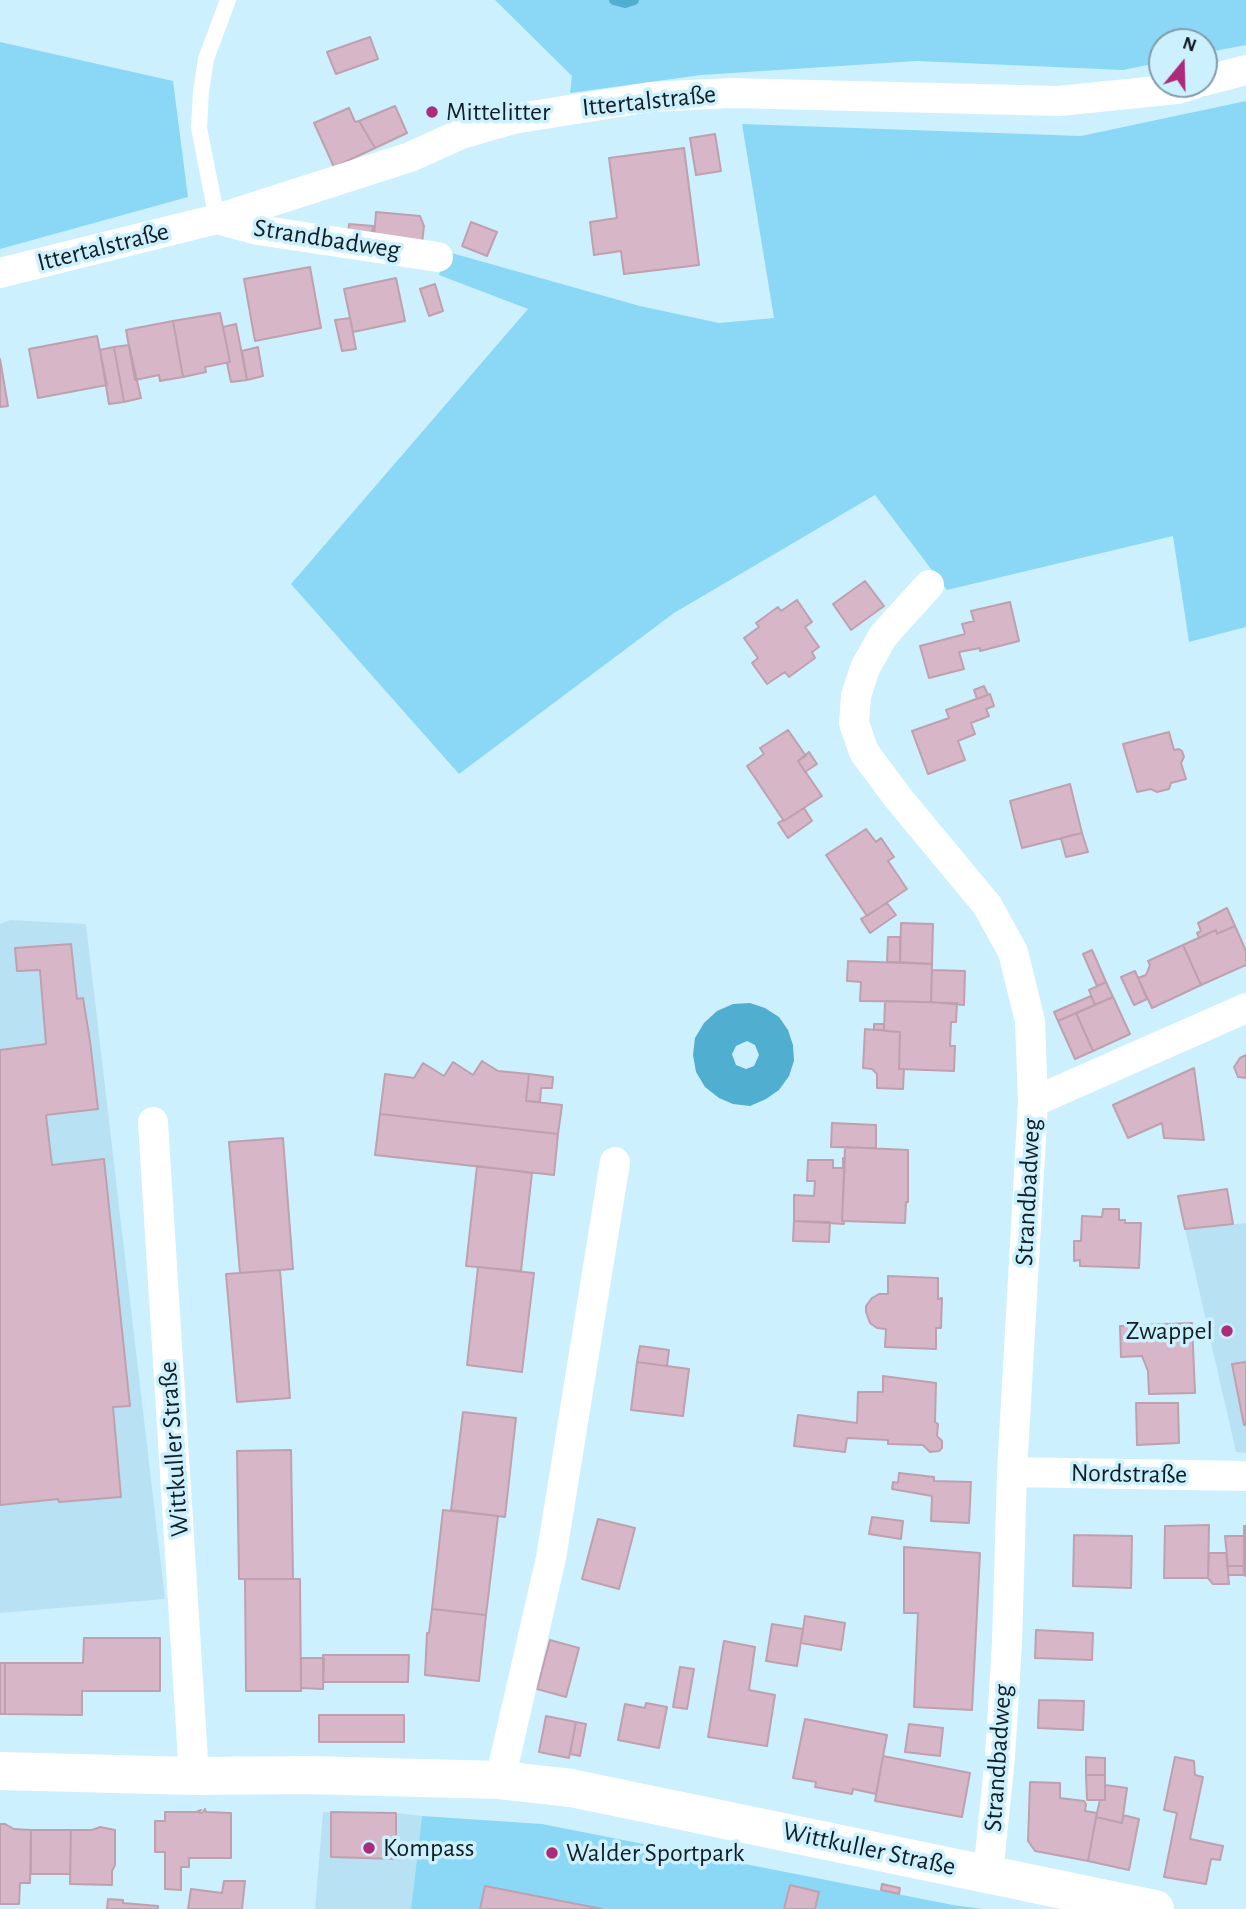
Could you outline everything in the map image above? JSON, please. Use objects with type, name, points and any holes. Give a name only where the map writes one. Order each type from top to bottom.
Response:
[{"type":"main road","name":"Wittkuller Straße","points":[[0,1771],[194,1776],[307,1774],[500,1780],[571,1788],[1155,1909]]},
{"type":"street","points":[[1218,77],[1246,70]]},
{"type":"street","name":"Ittertalstraße","points":[[0,273],[217,219],[410,157],[461,134],[513,118],[651,97],[732,93],[1059,100],[1148,92]]},
{"type":"street","name":"Strandbadweg","points":[[217,219],[258,230],[438,257]]},
{"type":"street","name":"Strandbadweg","points":[[929,585],[883,636],[865,668],[856,696],[854,723],[864,752],[899,799],[987,905],[1013,952],[1030,1021],[1033,1102],[1000,1757],[988,1874]]},
{"type":"street","points":[[1033,1102],[1246,1008]]},
{"type":"street","name":"Wittkuller Straße","points":[[153,1122],[194,1776]]},
{"type":"street","points":[[500,1780],[551,1558],[615,1162]]},
{"type":"street","name":"Nordstraße","points":[[1013,1472],[1246,1476]]},
{"type":"lane","points":[[217,219],[199,128],[206,59],[228,0]]},
{"type":"shaded area","points":[[495,0],[1246,0],[1246,45],[1218,50],[1218,28],[1148,28],[1148,65],[1123,70],[917,61],[701,75],[570,93],[572,76]]},
{"type":"shaded area","points":[[0,42],[173,81],[188,197],[0,249]]},
{"type":"shaded area","points":[[1246,101],[1246,627],[1189,642],[1173,536],[947,590],[875,495],[674,613],[459,774],[291,584],[528,309],[439,275],[448,252],[640,306],[719,323],[774,318],[742,124],[1081,136]]},
{"type":"shaded area","points":[[10,920],[86,924],[165,1599],[0,1613],[0,924]]},
{"type":"shaded area","points":[[750,1003],[779,1017],[788,1030],[793,1045],[794,1061],[789,1076],[779,1090],[750,1106],[733,1104],[719,1098],[705,1087],[696,1072],[693,1055],[695,1038],[704,1023],[717,1011],[733,1004]],"holes":[[[747,1041],[755,1045],[759,1055],[754,1066],[746,1069],[736,1065],[732,1054],[736,1046]]]},
{"type":"shaded area","name":"Zwappel","points":[[1246,1223],[1246,1453],[1236,1452],[1185,1229]]},
{"type":"shaded area","name":"Kompass","points":[[323,1812],[422,1816],[411,1909],[315,1909]]},
{"type":"shaded area","name":"Walder Sportpark","points":[[422,1816],[542,1824],[983,1909],[411,1909]]},
{"type":"building","points":[[370,37],[378,59],[336,74],[327,52]]},
{"type":"building","points":[[395,106],[407,133],[375,148],[359,121]]},
{"type":"building","points":[[349,108],[355,122],[359,121],[375,148],[334,167],[314,123]]},
{"type":"building","points":[[715,134],[721,171],[696,175],[690,138]]},
{"type":"building","points":[[684,148],[699,265],[624,274],[621,251],[594,255],[590,222],[617,218],[609,158]]},
{"type":"building","points":[[376,212],[420,216],[424,226],[422,243],[374,237]]},
{"type":"building","points":[[471,222],[497,232],[487,256],[462,246]]},
{"type":"building","points":[[349,224],[373,226],[372,237],[348,235]]},
{"type":"building","points":[[310,267],[321,328],[255,341],[244,279]]},
{"type":"building","points":[[396,278],[405,321],[353,332],[344,289]]},
{"type":"building","points":[[435,284],[443,311],[429,316],[420,289]]},
{"type":"building","points":[[220,313],[230,362],[205,367],[206,372],[183,377],[173,321]]},
{"type":"building","points":[[350,318],[356,349],[342,351],[335,320]]},
{"type":"building","points":[[173,321],[183,377],[160,381],[159,375],[135,380],[126,330]]},
{"type":"building","points":[[236,324],[247,380],[231,382],[223,327]]},
{"type":"building","points":[[97,336],[107,385],[38,398],[29,349]]},
{"type":"building","points":[[129,345],[141,398],[124,402],[114,347]]},
{"type":"building","points":[[114,347],[124,402],[109,404],[100,350]]},
{"type":"building","points":[[258,347],[263,376],[247,380],[242,351]]},
{"type":"building","points":[[0,359],[8,406],[0,407]]},
{"type":"building","points":[[865,581],[884,606],[851,630],[833,604]]},
{"type":"building","points":[[797,600],[812,622],[805,627],[819,647],[812,652],[815,658],[789,677],[785,672],[767,684],[752,663],[758,658],[744,638],[759,627],[756,623],[778,607],[781,611]]},
{"type":"building","points":[[1010,602],[1019,641],[980,651],[980,648],[959,652],[964,669],[929,678],[920,646],[965,634],[962,624],[974,621],[971,611]]},
{"type":"building","points":[[984,686],[988,695],[977,699],[974,690]]},
{"type":"building","points":[[990,694],[994,706],[986,709],[989,716],[971,723],[975,734],[958,741],[965,760],[928,774],[912,731],[949,718],[946,710]]},
{"type":"building","points":[[788,730],[806,756],[798,761],[822,796],[784,821],[747,766],[764,754],[760,748]]},
{"type":"building","points":[[1169,732],[1174,750],[1182,751],[1184,757],[1181,763],[1186,779],[1171,783],[1169,789],[1137,792],[1123,744]]},
{"type":"building","points":[[809,752],[817,764],[805,772],[798,761]]},
{"type":"building","points":[[1070,784],[1082,833],[1022,848],[1010,801]]},
{"type":"building","points":[[804,808],[812,821],[788,838],[778,823]]},
{"type":"building","points":[[866,829],[876,842],[881,838],[894,857],[888,861],[907,889],[867,916],[826,855]]},
{"type":"building","points":[[1082,833],[1088,852],[1066,857],[1061,838]]},
{"type":"building","points":[[887,903],[896,915],[870,933],[861,919]]},
{"type":"building","points":[[1227,908],[1235,926],[1217,934],[1216,930],[1199,938],[1197,933],[1201,931],[1198,923]]},
{"type":"building","points":[[901,923],[933,924],[932,964],[900,962]]},
{"type":"building","points":[[1235,926],[1246,951],[1246,965],[1201,985],[1183,945],[1216,930],[1217,934]]},
{"type":"building","points":[[888,937],[900,937],[900,962],[887,962]]},
{"type":"building","points":[[71,944],[77,999],[83,998],[98,1109],[46,1115],[52,1165],[104,1159],[130,1406],[113,1407],[121,1497],[59,1502],[58,1499],[0,1505],[0,1050],[46,1044],[40,970],[17,971],[15,948]]},
{"type":"building","points":[[1183,945],[1201,985],[1152,1008],[1138,978],[1146,975],[1150,965],[1148,961]]},
{"type":"building","points":[[1092,950],[1106,982],[1097,986],[1083,954]]},
{"type":"building","points":[[848,961],[932,964],[931,1002],[860,1001],[861,982],[847,981]]},
{"type":"building","points":[[932,970],[965,971],[964,1005],[931,1002]]},
{"type":"building","points":[[1135,971],[1147,999],[1134,1005],[1121,977]]},
{"type":"building","points":[[1106,982],[1113,997],[1095,1005],[1089,990]]},
{"type":"building","points":[[1091,996],[1095,1005],[1058,1021],[1054,1012]]},
{"type":"building","points":[[1113,997],[1130,1034],[1093,1051],[1076,1013]]},
{"type":"building","points":[[885,1001],[957,1003],[956,1022],[951,1022],[950,1046],[955,1046],[954,1071],[899,1069],[900,1032],[884,1031]]},
{"type":"building","points":[[1076,1013],[1093,1051],[1075,1059],[1058,1021]]},
{"type":"building","points":[[874,1024],[884,1024],[884,1030],[874,1030]]},
{"type":"building","points":[[865,1029],[900,1032],[899,1069],[904,1069],[903,1089],[877,1088],[877,1074],[872,1069],[863,1068]]},
{"type":"building","points":[[1246,1055],[1246,1078],[1238,1077],[1234,1067],[1240,1058]]},
{"type":"building","points":[[482,1061],[498,1071],[529,1074],[526,1101],[562,1105],[558,1134],[380,1114],[385,1074],[414,1078],[423,1063],[444,1076],[453,1062],[473,1075]]},
{"type":"building","points":[[1194,1068],[1204,1140],[1164,1138],[1162,1123],[1128,1138],[1113,1105]]},
{"type":"building","points":[[529,1074],[553,1077],[552,1088],[541,1088],[540,1102],[526,1101]]},
{"type":"building","points":[[380,1114],[558,1134],[554,1175],[375,1155]]},
{"type":"building","points":[[832,1123],[876,1125],[876,1148],[831,1147]]},
{"type":"building","points":[[283,1138],[293,1269],[240,1273],[229,1142]]},
{"type":"building","points":[[845,1147],[908,1150],[908,1202],[905,1223],[842,1221]]},
{"type":"building","points":[[843,1158],[844,1224],[794,1221],[794,1195],[814,1196],[815,1181],[807,1181],[808,1160],[833,1160],[833,1168],[843,1168]]},
{"type":"building","points":[[477,1166],[532,1173],[521,1271],[466,1266]]},
{"type":"building","points":[[1227,1189],[1233,1224],[1185,1229],[1178,1196]]},
{"type":"building","points":[[1103,1209],[1119,1209],[1119,1220],[1125,1220],[1125,1223],[1141,1223],[1139,1268],[1080,1266],[1080,1260],[1074,1261],[1074,1241],[1081,1241],[1082,1216],[1102,1217]]},
{"type":"building","points":[[794,1221],[830,1222],[829,1242],[793,1241]]},
{"type":"building","points":[[478,1267],[534,1273],[522,1372],[467,1365]]},
{"type":"building","points":[[280,1270],[290,1398],[237,1402],[226,1274]]},
{"type":"building","points":[[888,1276],[938,1278],[938,1299],[942,1298],[941,1328],[936,1328],[936,1349],[885,1347],[886,1329],[877,1328],[870,1323],[866,1306],[879,1294],[888,1294]]},
{"type":"building","points":[[1192,1323],[1195,1393],[1149,1394],[1148,1371],[1142,1356],[1121,1357],[1120,1326]]},
{"type":"building","points":[[640,1346],[669,1350],[667,1366],[637,1362]]},
{"type":"building","points":[[637,1362],[689,1369],[683,1416],[631,1410]]},
{"type":"building","points":[[1246,1362],[1246,1425],[1244,1425],[1232,1364]]},
{"type":"building","points":[[883,1376],[936,1383],[935,1422],[938,1424],[937,1436],[942,1441],[939,1451],[930,1452],[923,1445],[888,1444],[888,1440],[847,1438],[845,1452],[794,1446],[798,1415],[857,1423],[858,1392],[883,1392]]},
{"type":"building","points":[[1136,1403],[1178,1403],[1179,1443],[1137,1445]]},
{"type":"building","points":[[463,1412],[516,1418],[505,1517],[451,1510]]},
{"type":"building","points":[[291,1450],[293,1579],[239,1579],[237,1451]]},
{"type":"building","points":[[899,1473],[934,1477],[934,1481],[971,1482],[969,1523],[931,1521],[932,1496],[892,1489],[893,1482],[898,1483]]},
{"type":"building","points":[[443,1510],[498,1516],[486,1615],[432,1609]]},
{"type":"building","points":[[872,1517],[903,1521],[901,1539],[869,1534]]},
{"type":"building","points":[[598,1519],[635,1528],[619,1589],[582,1579]]},
{"type":"building","points":[[1209,1525],[1208,1578],[1164,1578],[1165,1526]]},
{"type":"building","points":[[1246,1526],[1246,1576],[1244,1575]]},
{"type":"building","points":[[1074,1535],[1132,1536],[1131,1588],[1073,1586]]},
{"type":"building","points":[[1225,1536],[1244,1536],[1244,1566],[1228,1566]]},
{"type":"building","points":[[904,1547],[980,1553],[972,1710],[914,1707],[918,1613],[904,1613]]},
{"type":"building","points":[[1209,1553],[1226,1553],[1229,1584],[1213,1584],[1208,1578]]},
{"type":"building","points":[[1228,1566],[1244,1566],[1244,1575],[1228,1575]]},
{"type":"building","points":[[245,1579],[300,1579],[301,1691],[246,1691]]},
{"type":"building","points":[[432,1609],[486,1615],[479,1681],[425,1675],[427,1633]]},
{"type":"building","points":[[805,1616],[845,1623],[841,1650],[801,1643]]},
{"type":"building","points":[[772,1624],[803,1629],[797,1666],[766,1661]]},
{"type":"building","points":[[1036,1630],[1093,1633],[1092,1660],[1035,1658]]},
{"type":"building","points":[[84,1638],[160,1638],[160,1691],[82,1691],[82,1715],[5,1714],[5,1663],[83,1663]]},
{"type":"building","points":[[550,1640],[579,1648],[566,1697],[537,1689]]},
{"type":"building","points":[[724,1641],[755,1647],[749,1690],[775,1695],[767,1746],[708,1737]]},
{"type":"building","points":[[323,1655],[409,1655],[408,1682],[323,1682]]},
{"type":"building","points":[[301,1658],[324,1658],[323,1689],[301,1688]]},
{"type":"building","points":[[0,1663],[5,1663],[5,1714],[0,1714]]},
{"type":"building","points":[[680,1667],[694,1669],[687,1709],[673,1707]]},
{"type":"building","points":[[1039,1700],[1084,1701],[1083,1730],[1038,1728]]},
{"type":"building","points":[[646,1703],[667,1707],[659,1748],[618,1740],[625,1704],[645,1708]]},
{"type":"building","points":[[319,1715],[404,1715],[404,1742],[319,1742]]},
{"type":"building","points":[[546,1716],[576,1722],[569,1758],[539,1752]]},
{"type":"building","points":[[805,1719],[887,1735],[876,1794],[853,1789],[852,1794],[815,1787],[816,1782],[793,1778]]},
{"type":"building","points":[[576,1722],[586,1724],[580,1756],[570,1754]]},
{"type":"building","points":[[909,1724],[943,1728],[940,1756],[905,1752]]},
{"type":"building","points":[[883,1756],[970,1773],[962,1817],[875,1801]]},
{"type":"building","points":[[1086,1757],[1105,1758],[1105,1775],[1086,1775]]},
{"type":"building","points":[[1175,1757],[1194,1761],[1195,1775],[1203,1777],[1190,1839],[1223,1846],[1220,1860],[1211,1859],[1206,1884],[1164,1877],[1177,1813],[1164,1810]]},
{"type":"building","points":[[1086,1775],[1105,1775],[1105,1800],[1087,1800]]},
{"type":"building","points":[[1030,1782],[1060,1783],[1060,1798],[1084,1801],[1085,1811],[1097,1813],[1088,1861],[1035,1851],[1028,1841]]},
{"type":"building","points":[[1105,1785],[1127,1788],[1122,1823],[1096,1817],[1100,1800],[1105,1800]]},
{"type":"building","points":[[205,1809],[206,1812],[231,1813],[231,1858],[189,1858],[189,1867],[181,1867],[181,1890],[165,1889],[165,1852],[155,1852],[155,1821],[165,1821],[165,1812],[201,1810],[198,1812],[202,1813]]},
{"type":"building","points":[[331,1812],[396,1813],[396,1859],[331,1857]]},
{"type":"building","points":[[1123,1815],[1139,1819],[1129,1870],[1088,1861],[1096,1817],[1122,1823]]},
{"type":"building","points":[[0,1824],[14,1829],[31,1830],[30,1883],[20,1883],[19,1904],[0,1904]]},
{"type":"building","points":[[100,1827],[115,1830],[112,1885],[70,1884],[71,1830],[92,1830]]},
{"type":"building","points":[[31,1830],[71,1830],[70,1874],[31,1874]]},
{"type":"building","points":[[224,1881],[245,1881],[242,1909],[188,1909],[191,1889],[222,1893]]},
{"type":"building","points":[[882,1884],[900,1888],[899,1894],[881,1890]]},
{"type":"building","points":[[790,1885],[819,1892],[815,1909],[784,1909]]},
{"type":"building","points":[[485,1886],[602,1909],[480,1909]]},
{"type":"building","points":[[108,1899],[158,1906],[158,1909],[107,1909]]},
{"type":"waterway","points":[[614,0],[625,3],[634,0]]},
{"type":"place","name":"Mittelitter","points":[[432,112]]},
{"type":"place","name":"Zwappel","points":[[1227,1331]]},
{"type":"place","name":"Kompass","points":[[369,1848]]},
{"type":"place","name":"Walder Sportpark","points":[[552,1853]]}]
